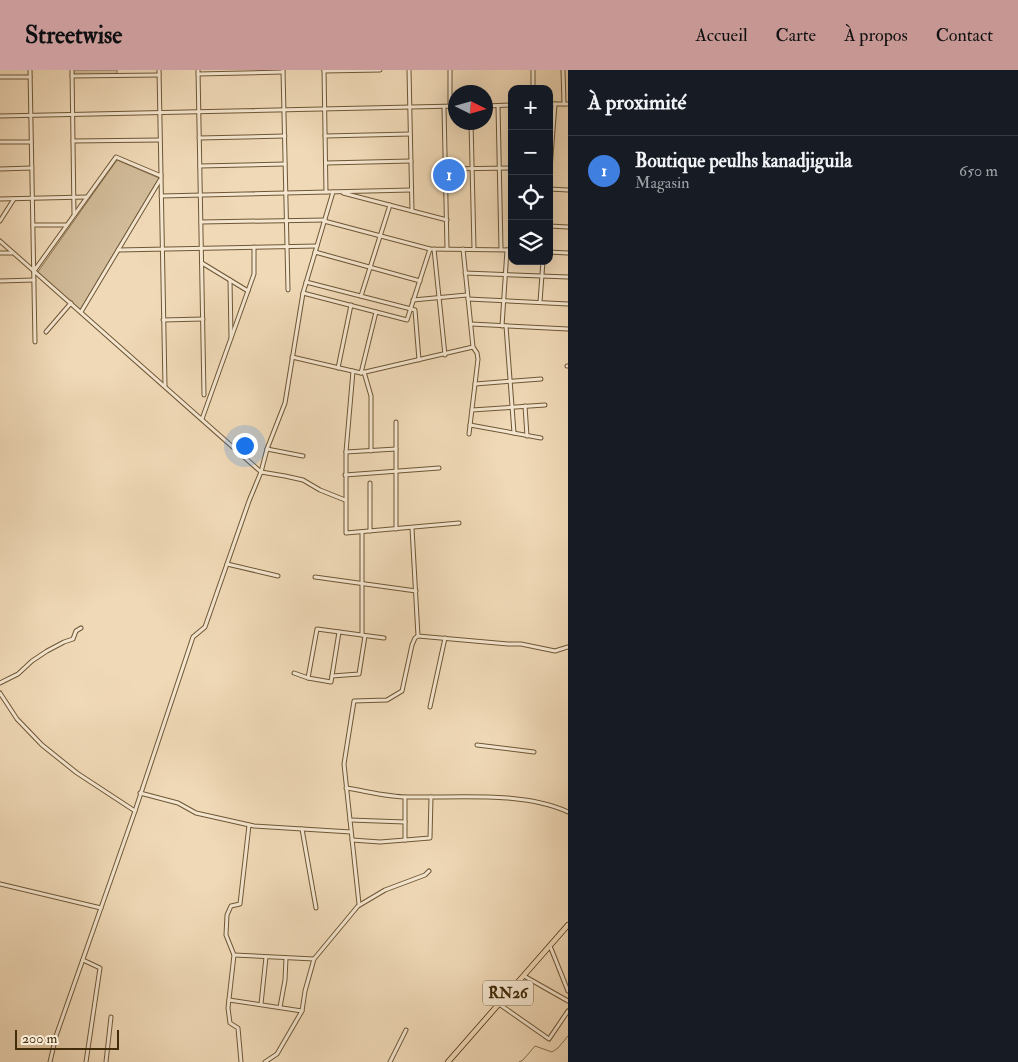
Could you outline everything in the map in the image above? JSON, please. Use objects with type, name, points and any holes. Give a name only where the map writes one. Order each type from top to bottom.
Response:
[{"type":"main road","name":"RN26","points":[[448,1062],[568,925]]},
{"type":"street","points":[[30,70],[35,342]]},
{"type":"street","points":[[72,70],[74,214]]},
{"type":"street","points":[[118,70],[118,76]]},
{"type":"street","points":[[326,192],[324,71],[380,70]]},
{"type":"street","points":[[409,70],[412,212]]},
{"type":"street","points":[[450,70],[450,85]]},
{"type":"street","points":[[533,70],[533,85]]},
{"type":"street","points":[[550,175],[555,104],[566,104],[563,70]]},
{"type":"street","points":[[204,396],[198,72],[283,71],[288,290]]},
{"type":"street","points":[[72,76],[118,76],[159,72],[165,387]]},
{"type":"street","points":[[0,77],[30,77]]},
{"type":"street","points":[[493,106],[508,105]]},
{"type":"street","points":[[0,116],[448,106]]},
{"type":"street","points":[[498,106],[501,250]]},
{"type":"street","points":[[444,107],[447,249]]},
{"type":"street","points":[[471,130],[474,249]]},
{"type":"street","points":[[325,136],[410,134]]},
{"type":"street","points":[[199,138],[285,136]]},
{"type":"street","points":[[73,142],[160,140]]},
{"type":"street","points":[[0,142],[31,142]]},
{"type":"street","points":[[34,271],[116,157],[161,178]]},
{"type":"street","points":[[326,163],[411,161]]},
{"type":"street","points":[[200,166],[285,164]]},
{"type":"street","points":[[0,169],[32,168]]},
{"type":"street","points":[[446,170],[508,168]]},
{"type":"street","points":[[80,312],[161,178]]},
{"type":"street","points":[[553,189],[568,190]]},
{"type":"street","points":[[161,196],[412,190]]},
{"type":"street","points":[[50,1062],[56,1036],[135,811],[193,637],[205,627],[285,403],[303,293],[333,192]]},
{"type":"street","points":[[339,192],[446,220]]},
{"type":"street","points":[[0,199],[87,197]]},
{"type":"street","points":[[0,221],[14,198]]},
{"type":"street","points":[[361,296],[390,205]]},
{"type":"street","points":[[201,222],[324,220],[432,249],[507,250],[504,326],[514,433]]},
{"type":"street","points":[[33,225],[67,224]]},
{"type":"street","points":[[553,226],[568,227]]},
{"type":"street","points":[[0,241],[261,472],[303,480],[320,490],[345,500]]},
{"type":"street","points":[[118,250],[317,246]]},
{"type":"street","points":[[202,419],[254,274],[254,247]]},
{"type":"street","points":[[303,293],[407,320],[432,249]]},
{"type":"street","points":[[432,249],[445,355]]},
{"type":"street","points":[[463,249],[473,347],[478,359],[469,434]]},
{"type":"street","points":[[315,252],[420,281]]},
{"type":"street","points":[[553,252],[568,253]]},
{"type":"street","points":[[0,253],[13,253]]},
{"type":"street","points":[[202,263],[248,291]]},
{"type":"street","points":[[540,302],[543,265]]},
{"type":"street","points":[[465,273],[568,278]]},
{"type":"street","points":[[0,281],[34,280]]},
{"type":"street","points":[[230,280],[231,338]]},
{"type":"street","points":[[306,282],[414,310],[419,360]]},
{"type":"street","points":[[414,300],[468,297],[568,304]]},
{"type":"street","points":[[46,332],[71,303]]},
{"type":"street","points":[[338,368],[351,305]]},
{"type":"street","points":[[371,450],[371,396],[363,372],[376,312]]},
{"type":"street","points":[[164,320],[203,318]]},
{"type":"street","points":[[471,324],[568,329]]},
{"type":"street","points":[[292,357],[363,372],[445,355],[473,347]]},
{"type":"street","points":[[353,371],[346,452],[346,533],[459,524]]},
{"type":"street","points":[[475,384],[541,380]]},
{"type":"street","points":[[472,410],[544,405]]},
{"type":"street","points":[[526,406],[527,436]]},
{"type":"street","points":[[396,422],[396,529]]},
{"type":"street","points":[[470,425],[541,438]]},
{"type":"street","points":[[267,449],[303,456]]},
{"type":"street","points":[[346,452],[396,449]]},
{"type":"street","points":[[346,475],[439,468]]},
{"type":"street","points":[[370,483],[370,531]]},
{"type":"street","points":[[359,904],[344,764],[354,701],[387,700],[402,691],[412,645],[418,636],[412,528]]},
{"type":"street","points":[[332,676],[359,674],[364,636],[362,532]]},
{"type":"street","points":[[227,564],[278,576]]},
{"type":"street","points":[[315,577],[416,591]]},
{"type":"street","points":[[0,683],[18,674],[47,651],[73,639],[76,631],[80,628]]},
{"type":"street","points":[[308,678],[318,629],[384,638]]},
{"type":"street","points":[[294,673],[308,678],[331,682],[339,632]]},
{"type":"street","points":[[418,636],[521,644],[555,650],[568,647]]},
{"type":"street","points":[[430,707],[445,638]]},
{"type":"street","points":[[0,693],[17,719],[42,745],[77,773],[135,811]]},
{"type":"street","points":[[477,745],[534,752]]},
{"type":"street","points":[[346,788],[406,797],[471,796],[538,802],[568,812]]},
{"type":"street","points":[[140,793],[178,803],[196,813],[249,825],[351,832]]},
{"type":"street","points":[[405,840],[406,797]]},
{"type":"street","points":[[352,840],[380,842],[430,838],[431,797]]},
{"type":"street","points":[[350,820],[405,822]]},
{"type":"street","points":[[241,1062],[238,1028],[230,1023],[229,1000],[234,956],[226,935],[227,915],[231,906],[240,904],[249,825]]},
{"type":"street","points":[[302,829],[316,908]]},
{"type":"street","points":[[265,1062],[277,1054],[302,1011],[314,959],[359,904],[385,890],[425,875],[429,871]]},
{"type":"street","points":[[0,884],[101,908]]},
{"type":"street","points":[[550,946],[568,991]]},
{"type":"street","points":[[234,956],[314,959]]},
{"type":"street","points":[[261,1004],[266,957]]},
{"type":"street","points":[[280,1007],[285,980],[286,958]]},
{"type":"street","points":[[83,960],[100,968],[86,1062]]},
{"type":"street","points":[[524,976],[568,1000]]},
{"type":"street","points":[[229,1000],[302,1011]]},
{"type":"street","points":[[499,1004],[548,1039],[568,1011]]},
{"type":"street","points":[[106,1062],[111,1017]]},
{"type":"street","points":[[390,1062],[406,1030]]},
{"type":"shaded area","points":[[73,70],[117,70],[117,74],[73,75]]},
{"type":"shaded area","points":[[117,160],[159,178],[80,310],[37,273]]},
{"type":"waterway","points":[[519,1062],[535,1046],[552,1052],[568,1036]]},
{"type":"place","name":"Boutique peulhs kanadjiguila","points":[[449,175]]}]
